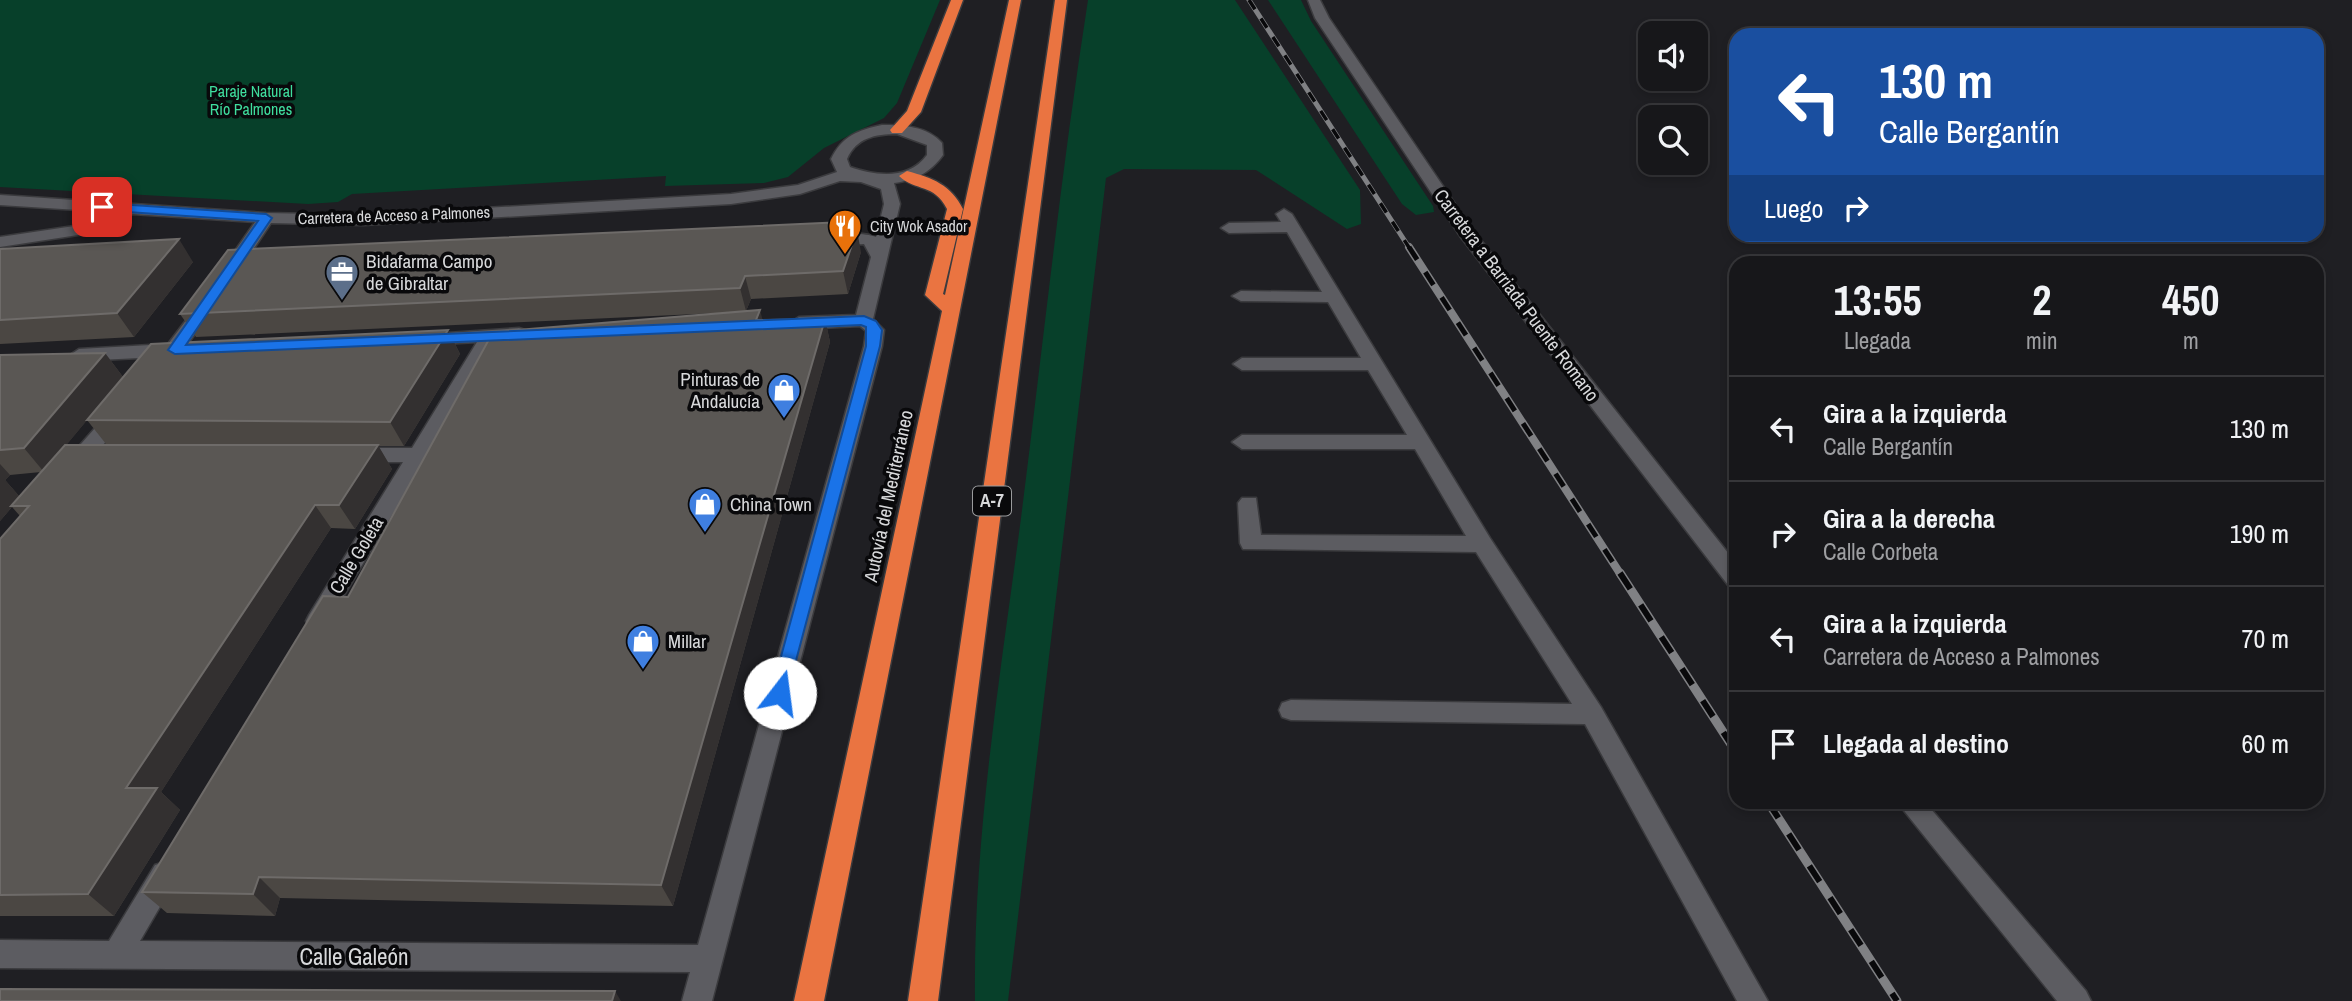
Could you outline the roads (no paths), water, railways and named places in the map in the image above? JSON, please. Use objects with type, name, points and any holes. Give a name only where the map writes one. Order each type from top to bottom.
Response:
[{"type":"highway","points":[[897,130],[914,112],[957,0]]},
{"type":"highway","name":"Autovía del Mediterráneo","points":[[809,1001],[1015,0]]},
{"type":"highway","name":"A-7","points":[[923,1001],[1061,0]]},
{"type":"highway","points":[[907,176],[938,187],[948,195],[955,209],[934,295],[952,310]]},
{"type":"street","name":"Carretera a Barriada Puente Romano","points":[[1314,0],[1322,18],[1466,232],[1729,570]]},
{"type":"street","name":"Carretera de Acceso a Palmones","points":[[786,189],[825,164],[844,147],[869,133],[897,130]]},
{"type":"street","points":[[897,130],[922,134],[936,149],[932,161],[926,167],[907,176]]},
{"type":"street","points":[[844,147],[839,159],[840,164],[888,186],[892,204],[864,320]]},
{"type":"street","name":"Carretera de Acceso a Palmones","points":[[0,200],[266,218],[390,218],[731,199],[800,189],[839,176],[907,176]]},
{"type":"street","points":[[0,240],[67,225],[102,207]]},
{"type":"street","points":[[0,240],[85,229],[130,209]]},
{"type":"street","points":[[148,382],[175,350],[266,218]]},
{"type":"street","points":[[1229,228],[1288,221],[1482,544],[1592,714],[1753,1001]]},
{"type":"street","points":[[813,242],[869,239],[880,259]]},
{"type":"street","points":[[232,270],[260,268]]},
{"type":"street","points":[[1241,297],[1334,297]]},
{"type":"street","points":[[697,1001],[873,346],[875,330],[864,320],[781,324]]},
{"type":"street","points":[[408,339],[532,334]]},
{"type":"street","name":"Calle Goleta","points":[[302,645],[490,336]]},
{"type":"street","points":[[54,357],[203,349]]},
{"type":"street","points":[[1242,365],[1374,364]]},
{"type":"street","points":[[55,486],[129,402]]},
{"type":"street","points":[[1242,443],[1420,442]]},
{"type":"street","points":[[83,455],[111,455]]},
{"type":"street","points":[[333,455],[417,455]]},
{"type":"street","points":[[1249,503],[1251,544],[1482,544]]},
{"type":"street","points":[[1291,710],[1592,714]]},
{"type":"street","points":[[1916,809],[2077,1001]]},
{"type":"street","points":[[116,956],[173,860]]},
{"type":"street","name":"Calle Galeón","points":[[0,954],[709,959]]},
{"type":"railway","points":[[1249,0],[1410,249]]},
{"type":"railway","points":[[1409,247],[1621,575]]},
{"type":"railway","points":[[1620,573],[1729,741]]},
{"type":"railway","points":[[1773,809],[1897,1001]]},
{"type":"place","name":"City Wok Asador","points":[[845,256]]},
{"type":"place","name":"Bidafarma Campo de Gibraltar","points":[[342,302]]},
{"type":"place","name":"Pinturas de Andalucía","points":[[784,420]]},
{"type":"place","name":"China Town","points":[[705,534]]},
{"type":"place","name":"Millar","points":[[643,671]]},
{"type":"park label","name":"Paraje Natural Río Palmones","points":[[251,100]]}]
